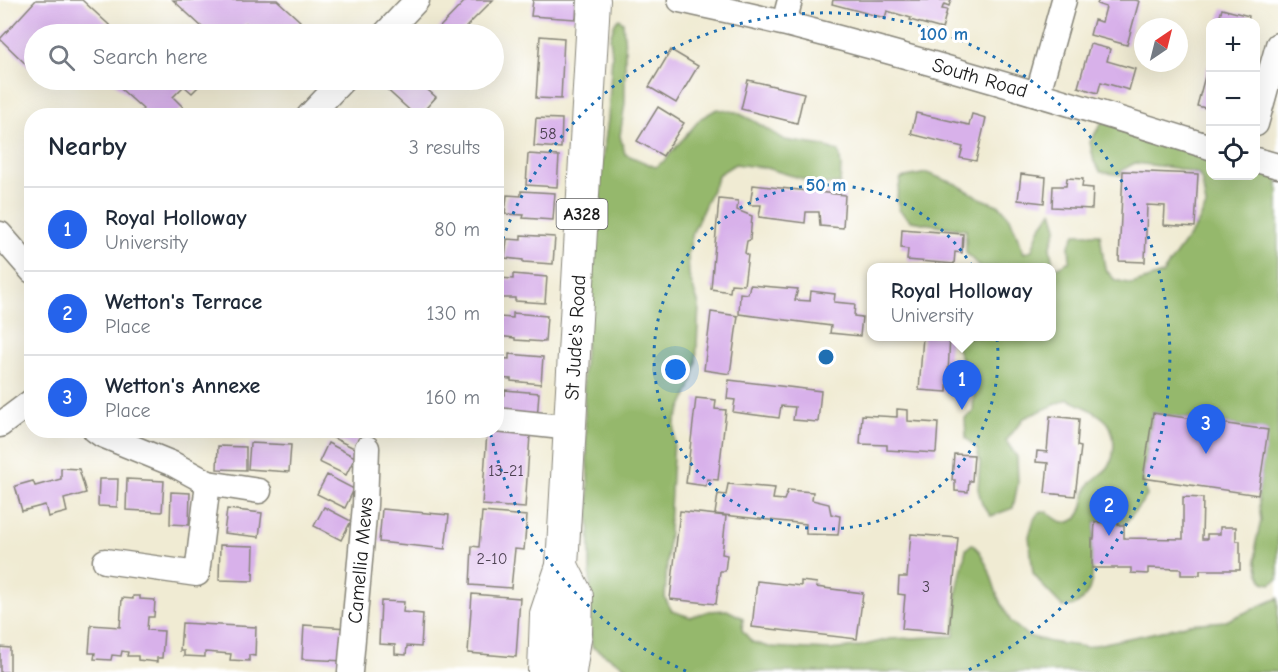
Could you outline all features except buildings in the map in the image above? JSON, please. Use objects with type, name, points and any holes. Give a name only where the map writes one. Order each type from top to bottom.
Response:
[{"type":"main road","name":"St Jude's Road","points":[[544,672],[546,614],[562,566],[594,0]]},
{"type":"main road","points":[[562,566],[577,596],[576,632],[570,672]]},
{"type":"street","points":[[394,24],[417,0]]},
{"type":"street","name":"South Road","points":[[680,0],[784,23],[1038,93],[1206,146]]},
{"type":"street","points":[[784,23],[790,0]]},
{"type":"street","points":[[1038,93],[1064,0]]},
{"type":"street","points":[[1260,110],[1278,45]]},
{"type":"street","points":[[317,108],[334,90]]},
{"type":"street","points":[[1260,161],[1278,166]]},
{"type":"street","points":[[0,234],[24,261]]},
{"type":"street","points":[[0,425],[24,407]]},
{"type":"street","points":[[504,421],[571,428]]},
{"type":"street","points":[[109,438],[173,464],[208,483],[259,491]]},
{"type":"street","name":"Camellia Mews","points":[[350,672],[365,505],[367,448]]},
{"type":"street","points":[[105,561],[197,574],[208,483]]},
{"type":"green space","points":[[619,19],[623,22],[625,49],[625,103],[620,136],[625,154],[655,167],[664,161],[701,118],[717,109],[736,112],[785,140],[824,146],[839,152],[841,166],[840,184],[820,184],[766,168],[735,164],[719,174],[693,232],[688,254],[689,276],[699,305],[696,365],[690,389],[675,422],[665,598],[672,611],[690,617],[709,611],[727,610],[743,618],[742,630],[752,642],[768,647],[829,650],[857,647],[890,639],[954,636],[957,591],[966,549],[972,544],[980,552],[989,570],[998,597],[1011,622],[1028,636],[1050,642],[1086,647],[1189,624],[1226,621],[1278,598],[1278,672],[634,672],[592,647],[589,499],[583,375],[599,185],[608,119],[612,55],[610,37]]},
{"type":"green space","points":[[1102,122],[1206,152],[1206,180],[1260,180],[1260,167],[1278,171],[1278,579],[1271,584],[1263,582],[1256,562],[1256,542],[1261,521],[1258,495],[1267,430],[1153,413],[1143,478],[1147,496],[1124,525],[1095,522],[1094,539],[1092,539],[1091,583],[1084,599],[1074,605],[1063,607],[1033,573],[1029,536],[1034,519],[1039,512],[1048,512],[1065,523],[1072,521],[1080,514],[1089,485],[1107,469],[1111,461],[1114,441],[1108,423],[1096,413],[1068,399],[1024,418],[1006,441],[1017,457],[1018,483],[1013,508],[991,516],[982,504],[978,489],[980,463],[977,449],[966,438],[965,418],[973,412],[974,389],[955,344],[956,341],[1056,341],[1056,268],[1070,261],[1069,246],[1075,234],[1100,234],[1105,269],[1115,280],[1132,284],[1162,274],[1197,225],[1206,206],[1202,181],[1198,174],[1175,168],[1135,163],[1122,170],[1121,175],[1101,172],[1094,162],[1090,142]]},
{"type":"green space","points":[[927,173],[956,184],[1000,206],[1010,218],[1024,253],[1032,250],[1039,229],[1052,211],[1057,227],[1050,248],[1053,263],[976,263],[966,253],[966,230],[911,221],[899,210],[897,196],[901,178]]},
{"type":"place","name":"Royal Holloway","points":[[962,410]]},
{"type":"place","name":"Wetton's Annexe","points":[[1206,454]]},
{"type":"place","name":"Wetton's Terrace","points":[[1109,536]]}]
